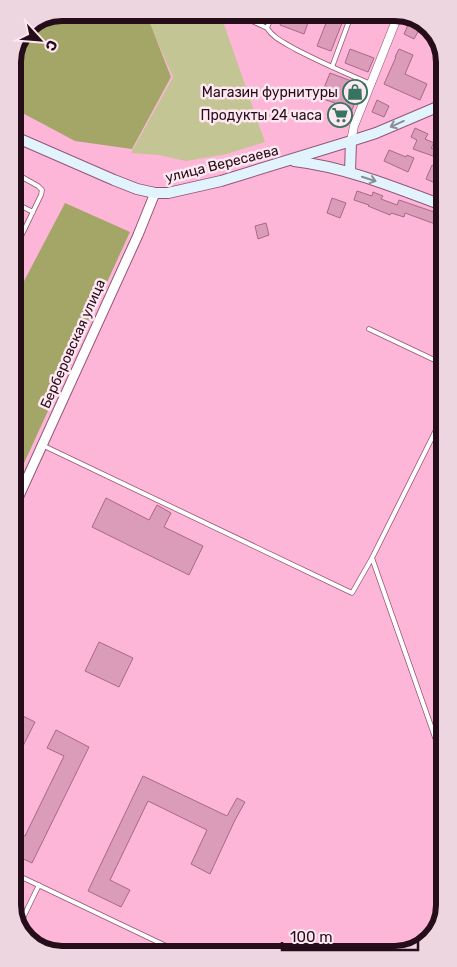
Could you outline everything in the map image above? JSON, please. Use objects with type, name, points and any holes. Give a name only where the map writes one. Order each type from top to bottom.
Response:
[{"type":"main road","points":[[288,161],[376,133],[436,108]]},
{"type":"main road","name":"улица Вересаева","points":[[21,139],[114,180],[137,189],[155,193],[168,193],[221,181],[288,161],[310,163],[350,172],[436,200]]},
{"type":"main road","points":[[350,172],[351,141]]},
{"type":"street","points":[[351,141],[354,126],[396,21]]},
{"type":"street","name":"Берберовская улица","points":[[21,492],[138,236],[155,193]]},
{"type":"lane","points":[[252,21],[267,28],[271,34],[316,60],[371,84]]},
{"type":"lane","points":[[267,28],[270,21]]},
{"type":"lane","points":[[332,67],[349,21]]},
{"type":"lane","points":[[21,176],[42,190],[21,237]]},
{"type":"lane","points":[[21,206],[33,212]]},
{"type":"lane","points":[[369,329],[436,361]]},
{"type":"lane","points":[[42,445],[352,593],[372,558],[436,430]]},
{"type":"lane","points":[[372,558],[436,740]]},
{"type":"lane","points":[[21,877],[165,946]]},
{"type":"lane","points":[[23,918],[39,885]]},
{"type":"green space","points":[[148,21],[223,21],[265,142],[227,154],[186,161],[159,155],[131,153],[173,77]]},
{"type":"green space","points":[[149,21],[171,77],[132,149],[75,141],[21,112],[21,60],[28,40],[40,28],[55,22]]},
{"type":"green space","points":[[65,203],[130,232],[21,470],[21,287]]},
{"type":"building","points":[[282,21],[309,21],[304,34],[280,25]]},
{"type":"building","points":[[327,21],[343,21],[331,51],[317,46]]},
{"type":"building","points":[[408,25],[419,30],[414,39],[404,34]]},
{"type":"building","points":[[350,49],[374,58],[368,72],[345,63]]},
{"type":"building","points":[[399,49],[413,55],[405,74],[427,84],[420,100],[384,84]]},
{"type":"building","points":[[330,73],[362,85],[347,122],[330,116],[335,103],[320,98]]},
{"type":"building","points":[[377,100],[389,106],[384,117],[372,112]]},
{"type":"building","points":[[415,128],[428,134],[425,139],[434,143],[431,148],[436,149],[433,156],[413,149],[417,140],[411,137]]},
{"type":"building","points":[[389,150],[414,158],[408,172],[384,161]]},
{"type":"building","points":[[432,165],[436,167],[435,183],[426,179]]},
{"type":"building","points":[[357,191],[372,196],[373,192],[383,196],[381,199],[397,205],[399,200],[436,213],[436,222],[435,224],[405,213],[404,217],[391,213],[390,215],[354,200]]},
{"type":"building","points":[[332,198],[346,203],[340,218],[327,213]]},
{"type":"building","points":[[266,223],[269,235],[258,239],[255,226]]},
{"type":"building","points":[[106,498],[149,520],[157,505],[171,513],[164,527],[203,546],[189,575],[92,527]]},
{"type":"building","points":[[99,642],[133,658],[119,687],[85,671]]},
{"type":"building","points":[[21,715],[35,722],[21,750]]},
{"type":"building","points":[[56,730],[89,747],[32,863],[21,858],[21,834],[25,836],[64,756],[47,748]]},
{"type":"building","points":[[143,776],[227,816],[237,798],[245,802],[210,874],[191,864],[207,830],[148,801],[110,880],[130,890],[121,907],[88,891]]},
{"type":"place","name":"Магазин фурнитуры","points":[[355,92]]},
{"type":"place","name":"Продукты 24 часа","points":[[340,115]]}]
